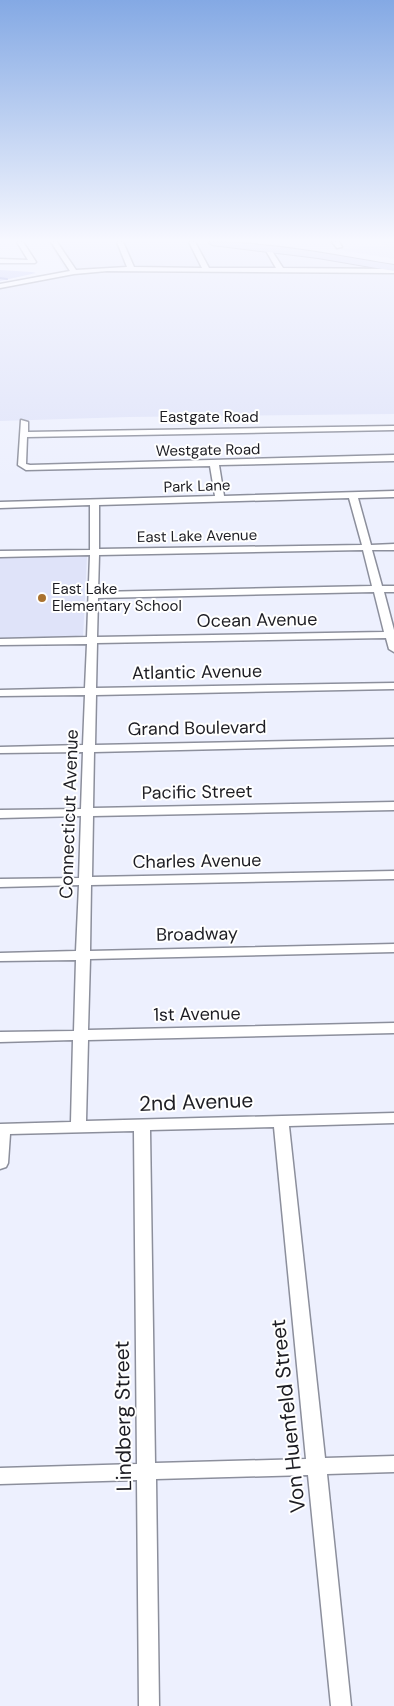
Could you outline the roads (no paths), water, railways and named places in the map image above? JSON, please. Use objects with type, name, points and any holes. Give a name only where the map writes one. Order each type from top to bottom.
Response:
[{"type":"street","points":[[24,422],[24,435]]},
{"type":"street","points":[[392,428],[394,439]]},
{"type":"street","name":"Eastgate Road","points":[[24,435],[155,431],[392,428]]},
{"type":"street","name":"Westgate Road","points":[[24,435],[22,465],[29,468],[394,458]]},
{"type":"street","points":[[214,463],[220,499]]},
{"type":"street","name":"Park Lane","points":[[0,505],[394,494]]},
{"type":"street","points":[[353,495],[392,635],[394,649]]},
{"type":"street","name":"Connecticut Avenue","points":[[78,1127],[94,502]]},
{"type":"street","name":"East Lake Avenue","points":[[0,554],[394,547]]},
{"type":"street","points":[[92,595],[394,590]]},
{"type":"street","name":"Ocean Avenue","points":[[0,642],[392,635]]},
{"type":"street","name":"Atlantic Avenue","points":[[0,693],[394,686]]},
{"type":"street","name":"Grand Boulevard","points":[[0,750],[394,742]]},
{"type":"street","name":"Pacific Street","points":[[0,814],[394,806]]},
{"type":"street","name":"Charles Avenue","points":[[0,883],[394,875]]},
{"type":"street","name":"Broadway","points":[[0,957],[394,948]]},
{"type":"street","name":"1st Avenue","points":[[0,1037],[394,1028]]},
{"type":"street","name":"2nd Avenue","points":[[1,1129],[394,1118]]},
{"type":"street","name":"Von Huenfeld Street","points":[[281,1121],[341,1706]]},
{"type":"street","name":"Lindberg Street","points":[[142,1125],[149,1706]]},
{"type":"street","points":[[0,1163],[1,1129]]},
{"type":"street","points":[[0,1476],[394,1464]]},
{"type":"place","name":"East Lake Elementary School","points":[[42,598]]}]
